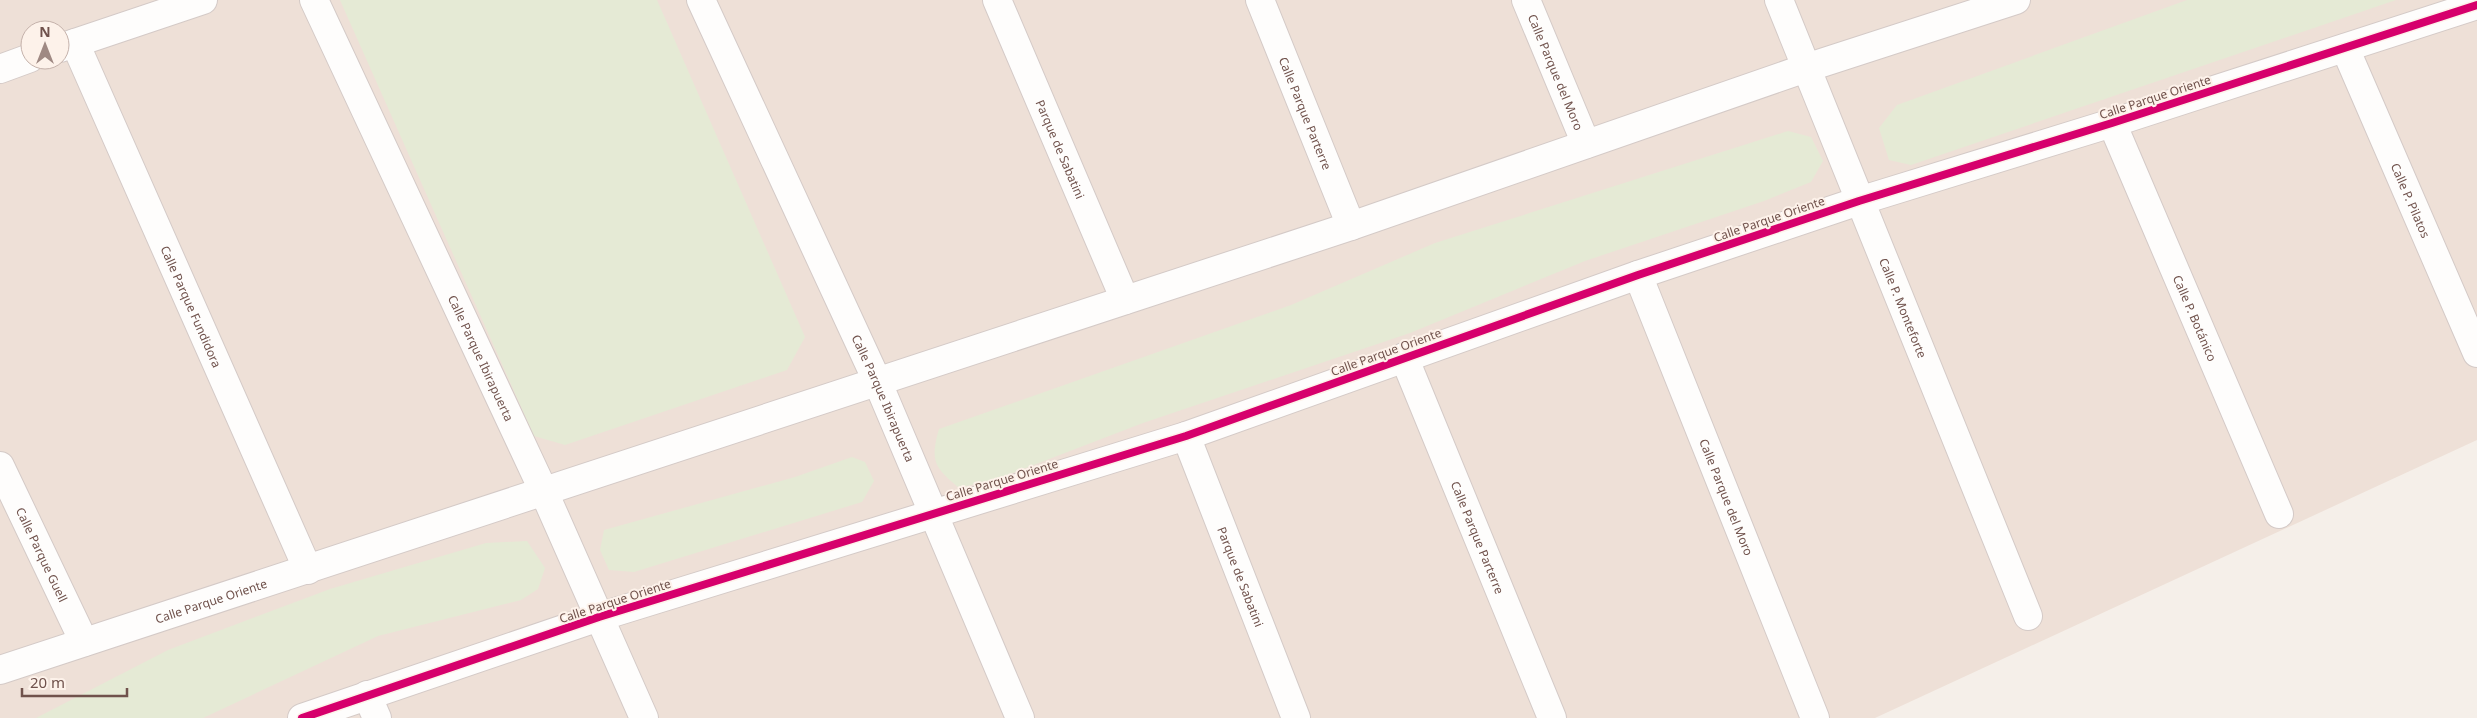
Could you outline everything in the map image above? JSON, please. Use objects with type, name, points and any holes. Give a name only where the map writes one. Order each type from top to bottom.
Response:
[{"type":"street","points":[[70,44],[203,0]]},
{"type":"street","name":"Calle Parque Ibirapuerta","points":[[314,0],[544,492],[644,718]]},
{"type":"street","name":"Calle Parque Ibirapuerta","points":[[701,0],[878,383],[1020,718]]},
{"type":"street","name":"Parque de Sabatini","points":[[997,0],[1125,300]]},
{"type":"street","name":"Calle Parque Parterre","points":[[1260,0],[1351,226]]},
{"type":"street","name":"Calle Parque del Moro","points":[[1526,0],[1586,144]]},
{"type":"street","name":"Calle P. Monteforte","points":[[1779,0],[2028,616]]},
{"type":"street","name":"Calle Parque Oriente","points":[[0,670],[1351,226],[1806,68],[2016,0]]},
{"type":"street","name":"Calle Parque Oriente","points":[[302,718],[372,707],[599,617],[933,512],[1186,436],[1638,275],[1859,201],[2112,123],[2477,5]]},
{"type":"street","name":"Calle P. Pilatos","points":[[2345,48],[2477,353]]},
{"type":"street","name":"Calle Parque Fundidora","points":[[70,52],[308,570]]},
{"type":"street","points":[[0,69],[20,62]]},
{"type":"street","name":"Calle P. Botánico","points":[[2112,123],[2279,514]]},
{"type":"street","name":"Calle Parque del Moro","points":[[1638,275],[1815,718]]},
{"type":"street","name":"Calle Parque Parterre","points":[[1404,357],[1552,718]]},
{"type":"street","name":"Parque de Sabatini","points":[[1186,436],[1296,718]]},
{"type":"street","name":"Calle Parque Guell","points":[[0,466],[84,642]]},
{"type":"shaded area","points":[[0,0],[2477,0],[2477,440],[1875,718],[0,718]]},
{"type":"green space","points":[[340,0],[657,0],[805,337],[787,370],[565,445],[534,436]]},
{"type":"green space","points":[[2187,0],[2396,0],[1911,165],[1889,160],[1879,128],[1897,105]]},
{"type":"green space","points":[[1788,131],[1811,137],[1823,161],[1811,182],[1764,201],[1585,261],[1410,333],[1143,423],[1000,478],[959,488],[939,469],[936,463],[935,449],[939,429],[1291,305],[1435,243]]},
{"type":"green space","points":[[852,457],[865,462],[874,481],[862,502],[634,572],[609,570],[600,550],[604,530],[795,477]]},
{"type":"green space","points":[[527,541],[545,568],[538,589],[521,600],[378,636],[203,718],[36,718],[168,650],[330,589],[486,543]]},
{"type":"cycle path","points":[[302,718],[599,617],[1186,436],[1638,275],[1859,201],[2112,123],[2477,5]]}]
